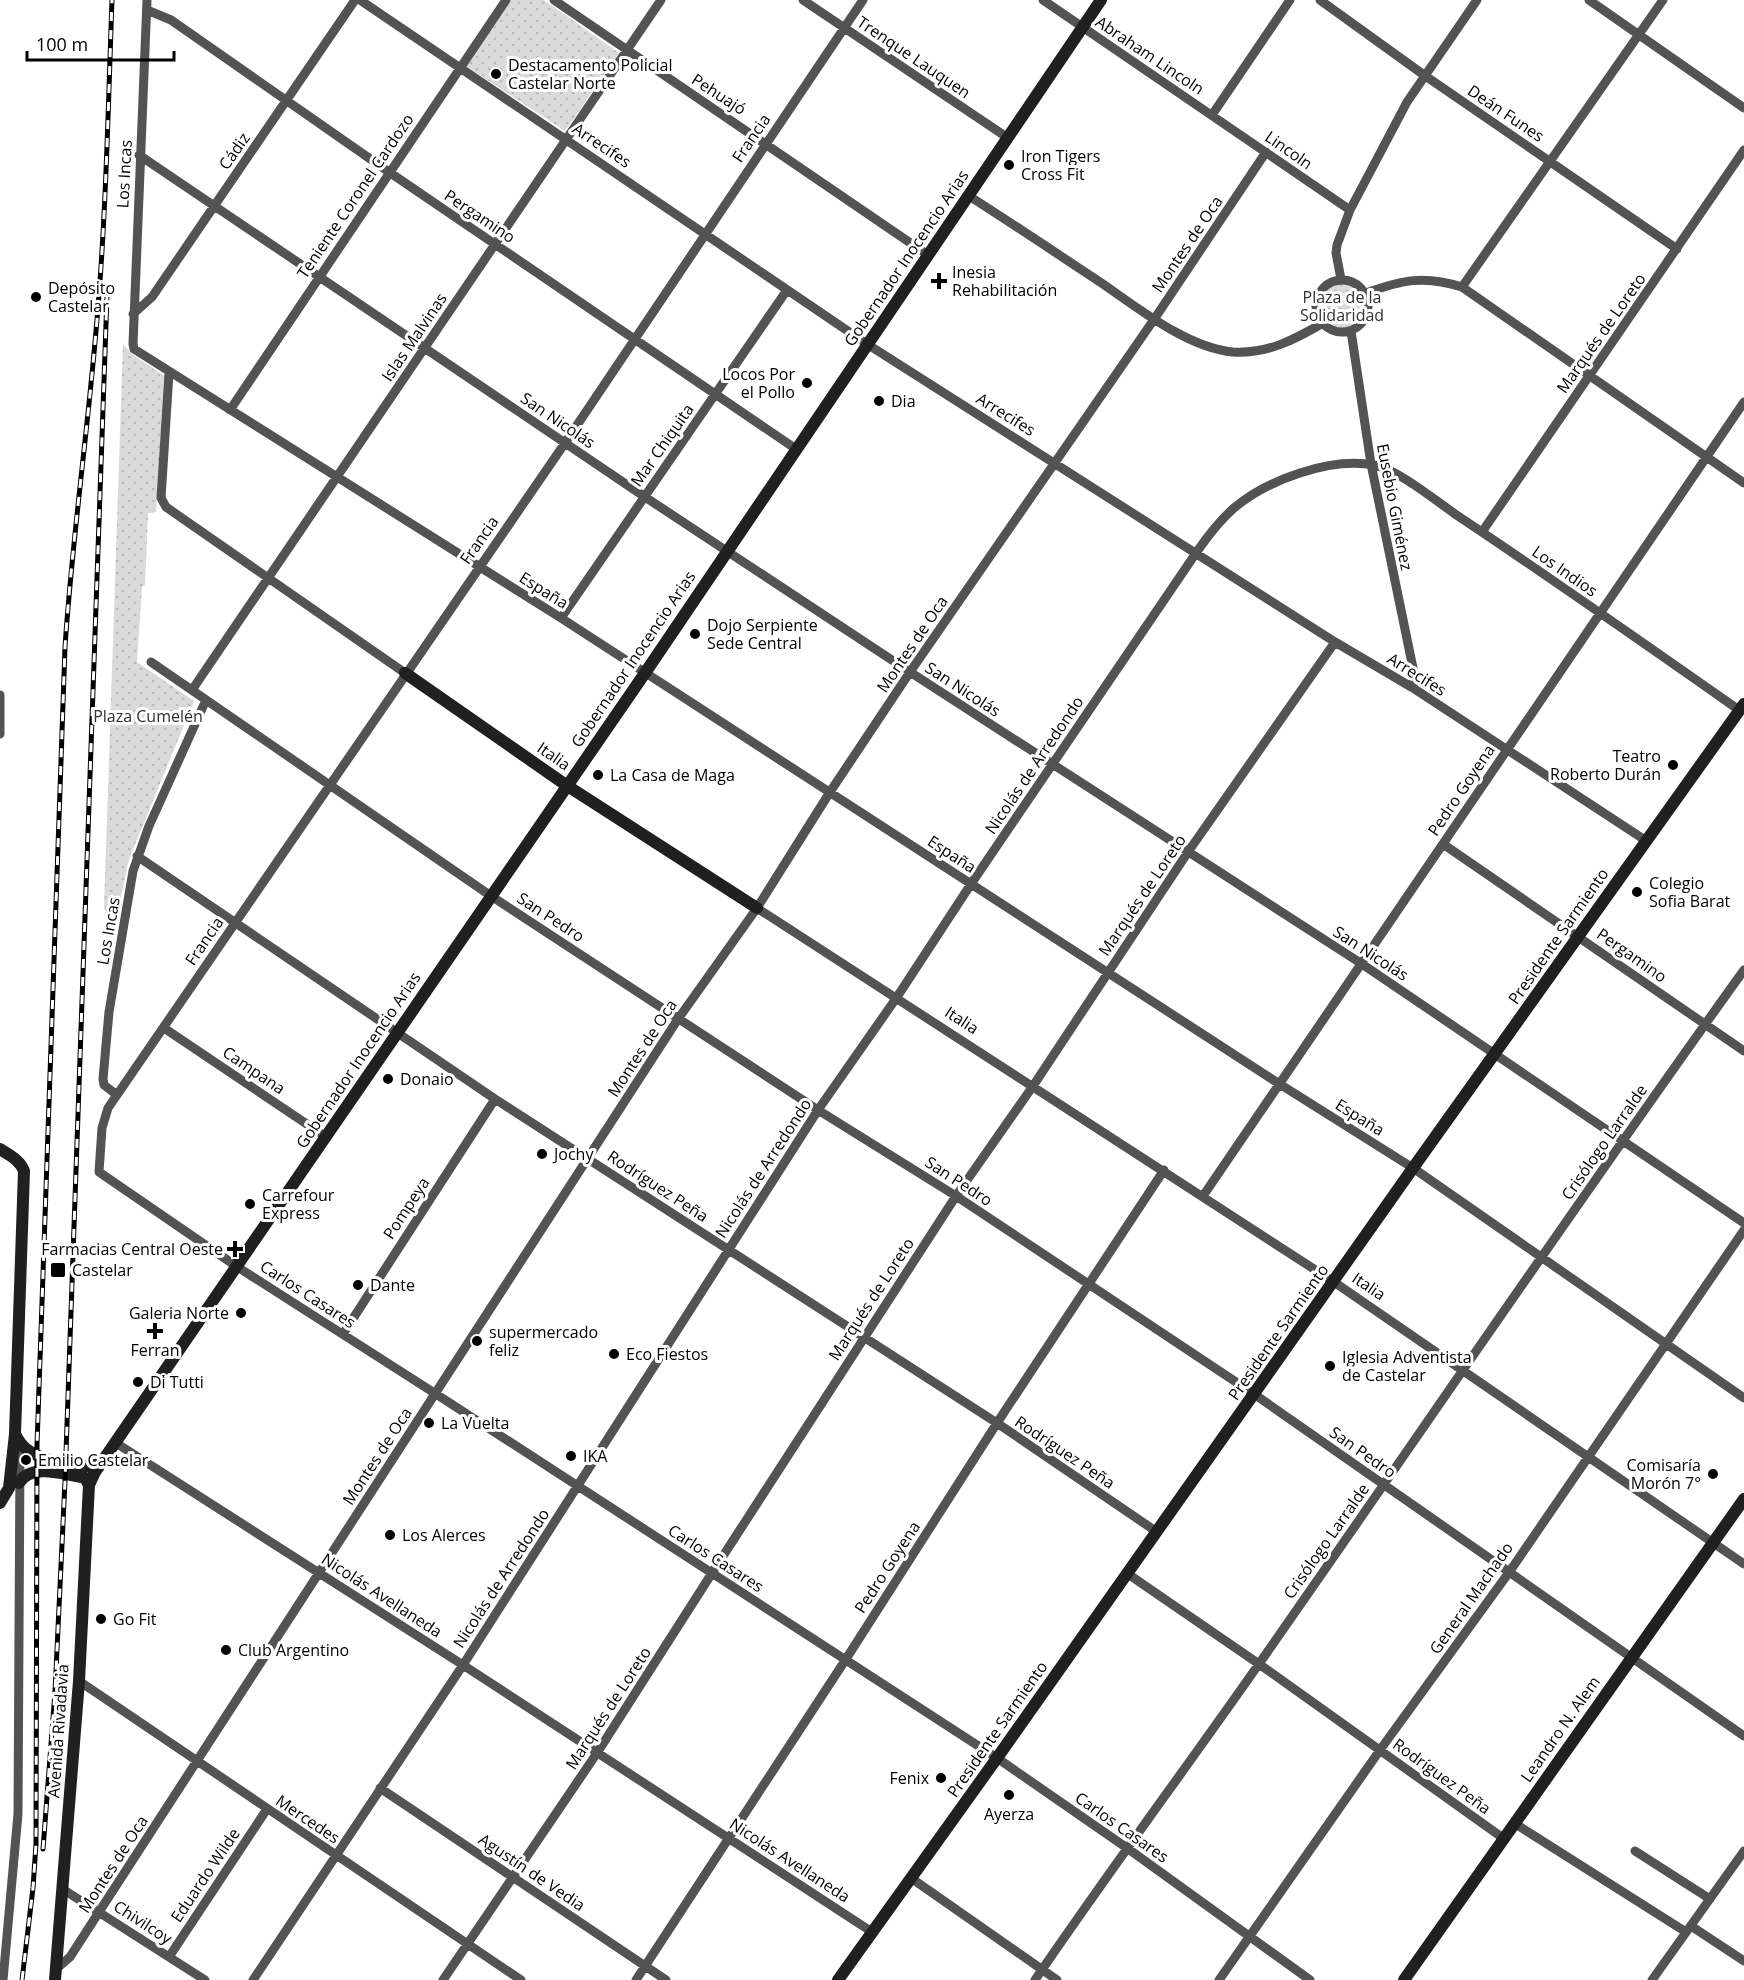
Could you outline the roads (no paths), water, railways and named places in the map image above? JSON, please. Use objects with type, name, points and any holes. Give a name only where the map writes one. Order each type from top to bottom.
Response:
[{"type":"street","name":"Cádiz","points":[[133,314],[152,297],[355,0]]},
{"type":"street","name":"Arrecifes","points":[[360,0],[867,344],[1335,642],[1413,688],[1645,840]]},
{"type":"street","name":"Teniente Coronel Cardozo","points":[[230,410],[506,0]]},
{"type":"street","name":"Pehuajó","points":[[554,0],[928,255]]},
{"type":"street","name":"Islas Malvinas","points":[[192,690],[661,0]]},
{"type":"street","name":"Trenque Lauquen","points":[[804,0],[1008,138]]},
{"type":"street","name":"Francia","points":[[117,1095],[565,443],[863,0]]},
{"type":"street","name":"Abraham Lincoln","points":[[1043,0],[1212,115]]},
{"type":"street","name":"Gobernador Inocencio Arias","points":[[89,1485],[236,1266],[645,673],[1101,0]]},
{"type":"street","points":[[1212,115],[1290,0]]},
{"type":"street","name":"Deán Funes","points":[[1320,0],[1424,75],[1677,249]]},
{"type":"street","points":[[1341,279],[1336,254],[1350,210],[1388,135],[1424,75],[1477,0]]},
{"type":"street","points":[[1589,0],[1744,108]]},
{"type":"street","points":[[1462,286],[1663,0]]},
{"type":"street","name":"Pergamino","points":[[147,5],[796,449]]},
{"type":"street","name":"Los Incas","points":[[134,349],[133,314],[139,154],[147,5]]},
{"type":"street","name":"Lincoln","points":[[1212,115],[1350,210]]},
{"type":"street","name":"Marqués de Loreto","points":[[1482,532],[1744,150]]},
{"type":"street","name":"Montes de Oca","points":[[56,1975],[70,1957],[320,1573],[678,1019],[757,908],[830,792],[910,672],[1056,463],[1266,152]]},
{"type":"street","name":"San Nicolás","points":[[139,154],[645,497],[910,672],[1362,964],[1744,1223]]},
{"type":"street","points":[[969,196],[1155,318],[1188,338],[1210,346],[1242,352],[1281,346],[1323,323]]},
{"type":"street","points":[[1341,279],[1355,283],[1366,293],[1368,311],[1359,326],[1351,331],[1335,331],[1323,323],[1318,316],[1317,299],[1325,285],[1341,279]]},
{"type":"street","points":[[1366,293],[1402,281],[1418,279],[1462,286],[1744,483]]},
{"type":"street","name":"Mar Chiquita","points":[[561,618],[787,290]]},
{"type":"street","name":"Eusebio Giménez","points":[[1351,331],[1371,464],[1414,673],[1413,688]]},
{"type":"street","name":"España","points":[[134,349],[561,618],[1278,1083],[1413,1168],[1744,1398]]},
{"type":"street","name":"Italia","points":[[169,373],[163,503],[268,579],[566,785],[897,997],[1334,1282],[1744,1564]]},
{"type":"street","name":"Pedro Goyena","points":[[1203,1196],[1744,402]]},
{"type":"street","name":"Los Indios","points":[[1371,464],[1390,471],[1742,707]]},
{"type":"street","name":"Nicolás de Arredondo","points":[[253,1980],[463,1665],[818,1110],[897,997],[1196,553],[1220,521],[1234,507],[1270,485],[1324,467],[1371,464]]},
{"type":"street","name":"Marqués de Loreto","points":[[443,1980],[597,1753],[956,1196],[1033,1086],[1188,852],[1335,642]]},
{"type":"street","name":"San Pedro","points":[[151,662],[491,896],[818,1110],[956,1196],[1254,1394],[1510,1571],[1744,1737]]},
{"type":"street","points":[[0,695],[0,734]]},
{"type":"street","name":"Los Incas","points":[[117,1095],[104,1085],[103,1078],[109,1012],[133,871],[137,856],[206,700]]},
{"type":"street","name":"Presidente Sarmiento","points":[[838,1980],[1128,1574],[1645,840],[1742,707]]},
{"type":"street","name":"Pergamino","points":[[1443,844],[1744,1051]]},
{"type":"street","name":"Rodríguez Peña","points":[[137,856],[495,1099],[997,1423],[1157,1532]]},
{"type":"street","name":"Crisólogo Larralde","points":[[1035,1980],[1464,1371],[1621,1141],[1744,970]]},
{"type":"street","name":"Campana","points":[[164,1028],[326,1137]]},
{"type":"street","name":"Carlos Casares","points":[[117,1095],[108,1108],[102,1128],[99,1172],[236,1266],[997,1758],[1310,1980]]},
{"type":"street","name":"Pompeya","points":[[343,1334],[495,1099]]},
{"type":"street","points":[[0,1149],[21,1165],[24,1171],[18,1295],[14,1486],[18,1797],[3,1980]]},
{"type":"street","name":"Pedro Goyena","points":[[636,1980],[730,1839],[1087,1284],[1164,1170]]},
{"type":"street","name":"General Machado","points":[[1219,1980],[1380,1750],[1510,1571],[1744,1230]]},
{"type":"street","points":[[15,1434],[24,1447],[46,1459],[82,1467],[93,1467],[103,1462]]},
{"type":"street","name":"Nicolás Avellaneda","points":[[116,1443],[463,1665],[872,1932]]},
{"type":"street","points":[[0,1503],[27,1475],[47,1472],[82,1477],[86,1478],[89,1485]]},
{"type":"street","name":"Avenida Rivadavia","points":[[56,1975],[79,1681],[89,1485]]},
{"type":"street","name":"Leandro N. Alem","points":[[1404,1980],[1744,1498]]},
{"type":"street","name":"Rodríguez Peña","points":[[1128,1574],[1259,1664],[1503,1838]]},
{"type":"street","name":"Mercedes","points":[[79,1681],[521,1980]]},
{"type":"street","name":"Agustín de Vedia","points":[[380,1788],[666,1980]]},
{"type":"street","name":"Eduardo Wilde","points":[[169,1957],[267,1809]]},
{"type":"street","points":[[1514,1823],[1744,1961]]},
{"type":"street","points":[[1635,1851],[1710,1899]]},
{"type":"street","points":[[1652,1980],[1744,1851]]},
{"type":"street","points":[[911,1878],[1057,1980]]},
{"type":"street","points":[[0,1888],[10,1895]]},
{"type":"street","name":"Chivilcoy","points":[[64,1890],[205,1980]]},
{"type":"railway","points":[[22,1980],[36,1844],[37,1445],[65,647],[99,290],[112,0]]},
{"type":"railway","points":[[43,1849],[55,1692],[65,1481],[107,296]]},
{"type":"place","name":"Destacamento Policial Castelar Norte","points":[[496,74]]},
{"type":"place","name":"Iron Tigers Cross Fit","points":[[1009,165]]},
{"type":"place","name":"Inesia Rehabilitación","points":[[939,281]]},
{"type":"place","name":"Depósito Castelar","points":[[36,297]]},
{"type":"place","name":"Locos Por el Pollo","points":[[807,383]]},
{"type":"place","name":"Dia","points":[[879,401]]},
{"type":"place","name":"Dojo Serpiente Sede Central","points":[[695,634]]},
{"type":"place","name":"Teatro Roberto Durán","points":[[1673,765]]},
{"type":"place","name":"La Casa de Maga","points":[[598,775]]},
{"type":"place","name":"Colegio Sofia Barat","points":[[1637,892]]},
{"type":"place","name":"Donaio","points":[[388,1079]]},
{"type":"place","name":"Jochy","points":[[542,1154]]},
{"type":"place","name":"Carrefour Express","points":[[250,1204]]},
{"type":"place","name":"Farmacias Central Oeste","points":[[235,1249]]},
{"type":"place","name":"Castelar","points":[[58,1270]]},
{"type":"place","name":"Dante","points":[[358,1285]]},
{"type":"place","name":"Galeria Norte","points":[[241,1313]]},
{"type":"place","name":"Ferran","points":[[155,1331]]},
{"type":"place","name":"supermercado feliz","points":[[477,1341]]},
{"type":"place","name":"Eco Fiestos","points":[[614,1354]]},
{"type":"place","name":"Iglesia Adventista de Castelar","points":[[1330,1366]]},
{"type":"place","name":"Di Tutti","points":[[138,1382]]},
{"type":"place","name":"La Vuelta","points":[[429,1423]]},
{"type":"place","name":"IKA","points":[[571,1456]]},
{"type":"place","name":"Emilio Castelar","points":[[26,1460]]},
{"type":"place","name":"Comisaría Morón 7°","points":[[1713,1474]]},
{"type":"place","name":"Los Alerces","points":[[390,1535]]},
{"type":"place","name":"Go Fit","points":[[101,1619]]},
{"type":"place","name":"Club Argentino","points":[[226,1650]]},
{"type":"place","name":"Fenix","points":[[941,1778]]},
{"type":"place","name":"Ayerza","points":[[1009,1795]]},
{"type":"park label","name":"Plaza de la Solidaridad","points":[[1342,306]]},
{"type":"park label","name":"Plaza Cumelén","points":[[148,716]]}]
